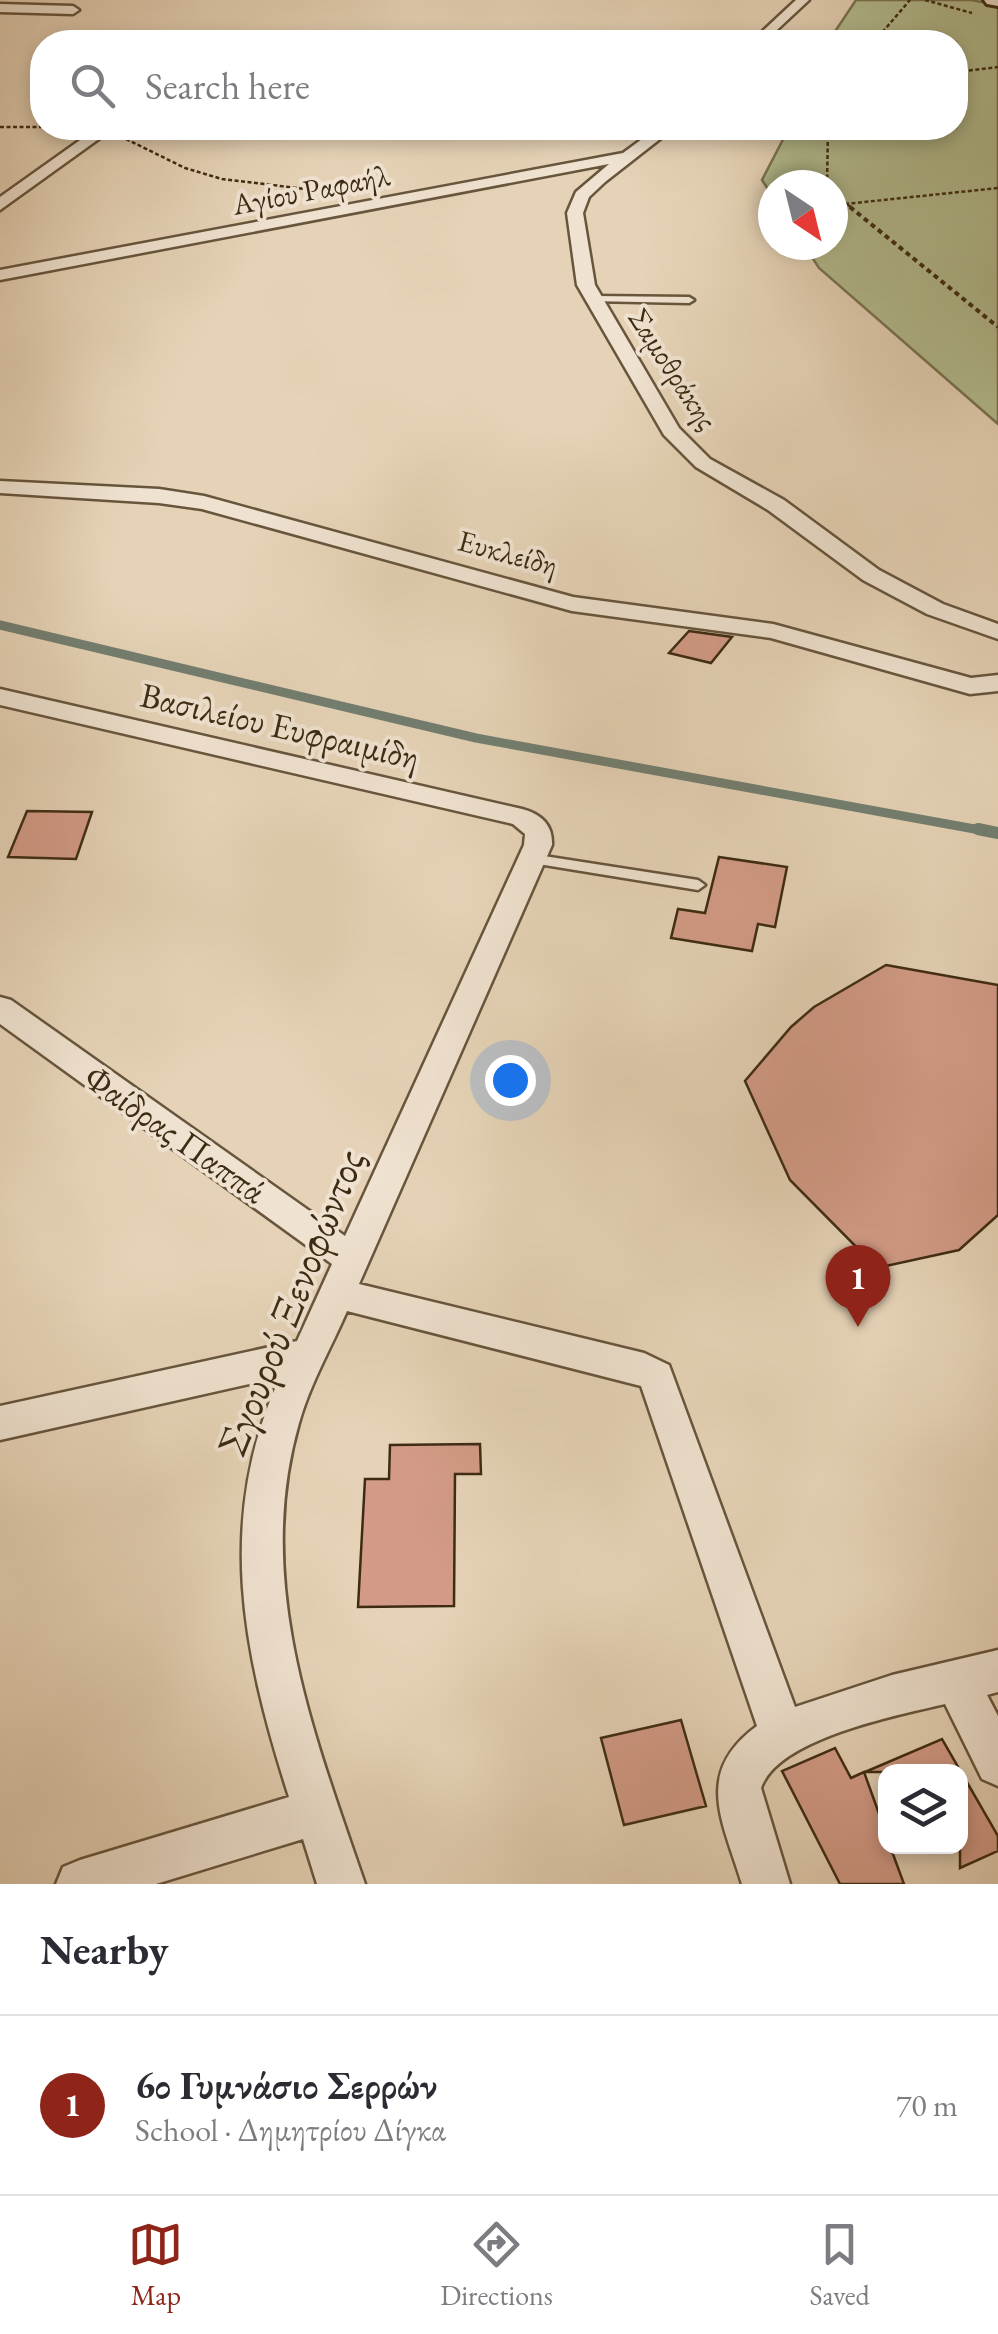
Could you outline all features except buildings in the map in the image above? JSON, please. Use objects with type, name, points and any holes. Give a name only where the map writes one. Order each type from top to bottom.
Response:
[{"type":"street","points":[[770,30],[803,0]]},
{"type":"street","points":[[0,8],[72,10]]},
{"type":"street","points":[[0,205],[89,140]]},
{"type":"street","name":"Σαμοθράκης","points":[[650,140],[606,174],[576,207],[583,277],[640,384],[671,431],[697,459],[766,499],[909,598],[998,632]]},
{"type":"street","name":"Αγίου Ραφαήλ","points":[[0,275],[631,155]]},
{"type":"street","points":[[580,166],[606,174]]},
{"type":"street","name":"Ευκλείδη","points":[[0,486],[159,496],[204,503],[572,604],[759,628],[970,686],[998,683]]},
{"type":"street","name":"Βασιλείου Ευφραιμίδη","points":[[0,697],[522,818],[535,845]]},
{"type":"street","name":"Σγουρού Ξενοφώντος","points":[[341,1884],[270,1649],[258,1548],[262,1486],[280,1420],[535,845]]},
{"type":"street","name":"Φαίδρας Παππά","points":[[0,1008],[344,1276]]},
{"type":"street","points":[[344,1276],[644,1369],[656,1376],[782,1733]]},
{"type":"street","points":[[0,1423],[311,1354]]},
{"type":"street","points":[[766,1884],[737,1787],[750,1756],[782,1733],[875,1702],[978,1676],[998,1763]]},
{"type":"street","points":[[80,1884],[318,1811]]},
{"type":"lane","points":[[594,299],[689,300]]},
{"type":"lane","name":"Βασιλείου Ευφραιμίδη","points":[[535,845],[698,885]]},
{"type":"path","points":[[884,30],[910,0]]},
{"type":"path","points":[[925,0],[952,9],[991,5]]},
{"type":"path","points":[[952,9],[957,0]]},
{"type":"path","points":[[968,71],[998,67]]},
{"type":"path","points":[[0,127],[30,126]]},
{"type":"path","points":[[130,140],[185,168],[222,179],[329,192]]},
{"type":"path","points":[[828,140],[828,170]]},
{"type":"path","points":[[848,204],[998,188]]},
{"type":"path","points":[[848,207],[998,327]]},
{"type":"green space","points":[[856,0],[971,0],[998,5],[998,424],[814,260],[848,260],[848,170],[767,170],[783,140],[968,140],[968,30],[836,30]]},
{"type":"waterway","points":[[0,625],[476,738],[991,832]]},
{"type":"waterway","points":[[978,829],[998,833]]},
{"type":"place","name":"6ο Γυμνάσιο Σερρών","points":[[858,1327]]}]
